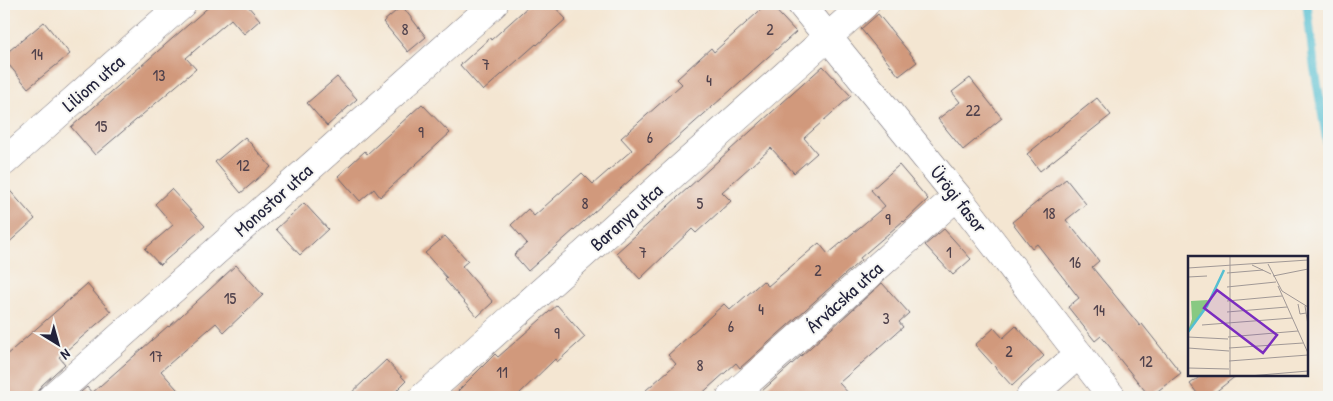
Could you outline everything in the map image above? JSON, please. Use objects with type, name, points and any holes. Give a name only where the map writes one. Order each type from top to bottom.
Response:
[{"type":"street","name":"Liliom utca","points":[[4,162],[182,4]]},
{"type":"street","name":"Monostor utca","points":[[52,397],[494,4]]},
{"type":"street","name":"Ürögi fasor","points":[[801,4],[957,196],[1112,397]]},
{"type":"street","name":"Baranya utca","points":[[423,397],[865,4]]},
{"type":"street","name":"Árvácska utca","points":[[731,397],[957,196]]},
{"type":"street","points":[[1030,397],[1079,354]]},
{"type":"building","points":[[212,4],[249,4],[247,5],[260,20],[244,34],[231,19],[186,58],[196,69],[95,155],[71,127]]},
{"type":"building","points":[[531,4],[552,4],[566,19],[483,91],[460,65]]},
{"type":"building","points":[[767,4],[770,4],[796,32],[528,271],[514,255],[527,243],[511,225],[528,209],[534,216],[582,173],[593,184],[632,150],[621,138],[682,84],[677,79],[711,48],[714,52]]},
{"type":"building","points":[[402,6],[426,37],[408,52],[383,22]]},
{"type":"building","points":[[878,14],[917,62],[899,76],[861,29]]},
{"type":"building","points":[[44,22],[70,54],[28,88],[4,59],[4,55]]},
{"type":"building","points":[[823,66],[851,96],[804,138],[817,153],[794,173],[771,148],[722,192],[731,201],[696,233],[692,229],[640,279],[616,253]]},
{"type":"building","points":[[337,77],[357,99],[327,126],[307,103]]},
{"type":"building","points":[[970,78],[1002,118],[963,150],[938,119],[960,102],[952,92]]},
{"type":"building","points":[[1097,98],[1111,115],[1040,171],[1027,154]]},
{"type":"building","points":[[422,104],[450,133],[380,197],[374,189],[360,201],[338,176],[365,151],[367,154]]},
{"type":"building","points":[[245,137],[271,167],[241,193],[215,162]]},
{"type":"building","points":[[899,165],[928,199],[904,222],[860,258],[861,260],[740,368],[736,363],[698,397],[638,397],[676,364],[668,355],[724,304],[730,310],[763,281],[768,286],[819,243],[828,254],[885,206],[871,190]]},
{"type":"building","points":[[1066,179],[1086,204],[1066,220],[1099,261],[1092,267],[1140,326],[1142,324],[1181,373],[1150,397],[1101,336],[1095,341],[1068,307],[1079,298],[1037,244],[1032,248],[1012,222]]},
{"type":"building","points":[[4,184],[35,219],[4,247]]},
{"type":"building","points":[[171,189],[205,226],[160,265],[145,249],[173,225],[155,204]]},
{"type":"building","points":[[304,203],[328,229],[300,255],[276,229]]},
{"type":"building","points":[[944,229],[971,259],[953,275],[925,245]]},
{"type":"building","points":[[445,236],[468,261],[462,266],[493,302],[477,317],[445,280],[447,278],[425,253]]},
{"type":"building","points":[[236,265],[263,295],[224,332],[216,323],[161,371],[184,397],[75,397],[87,387],[92,393],[169,327]]},
{"type":"building","points":[[882,283],[909,313],[899,322],[903,327],[839,383],[852,397],[766,397],[761,392]]},
{"type":"building","points":[[87,284],[111,312],[59,357],[65,364],[42,385],[37,392],[37,397],[4,397],[4,357]]},
{"type":"building","points":[[557,305],[585,337],[557,362],[555,359],[516,397],[452,397],[495,354],[498,357]]},
{"type":"building","points":[[1016,326],[1044,356],[1012,386],[975,345],[994,328],[1003,338]]},
{"type":"building","points":[[386,360],[406,381],[390,397],[347,397]]},
{"type":"building","points":[[1201,376],[1236,376],[1209,397],[1200,397],[1190,384]]},
{"type":"waterway","points":[[1307,4],[1314,65],[1329,153]]}]
